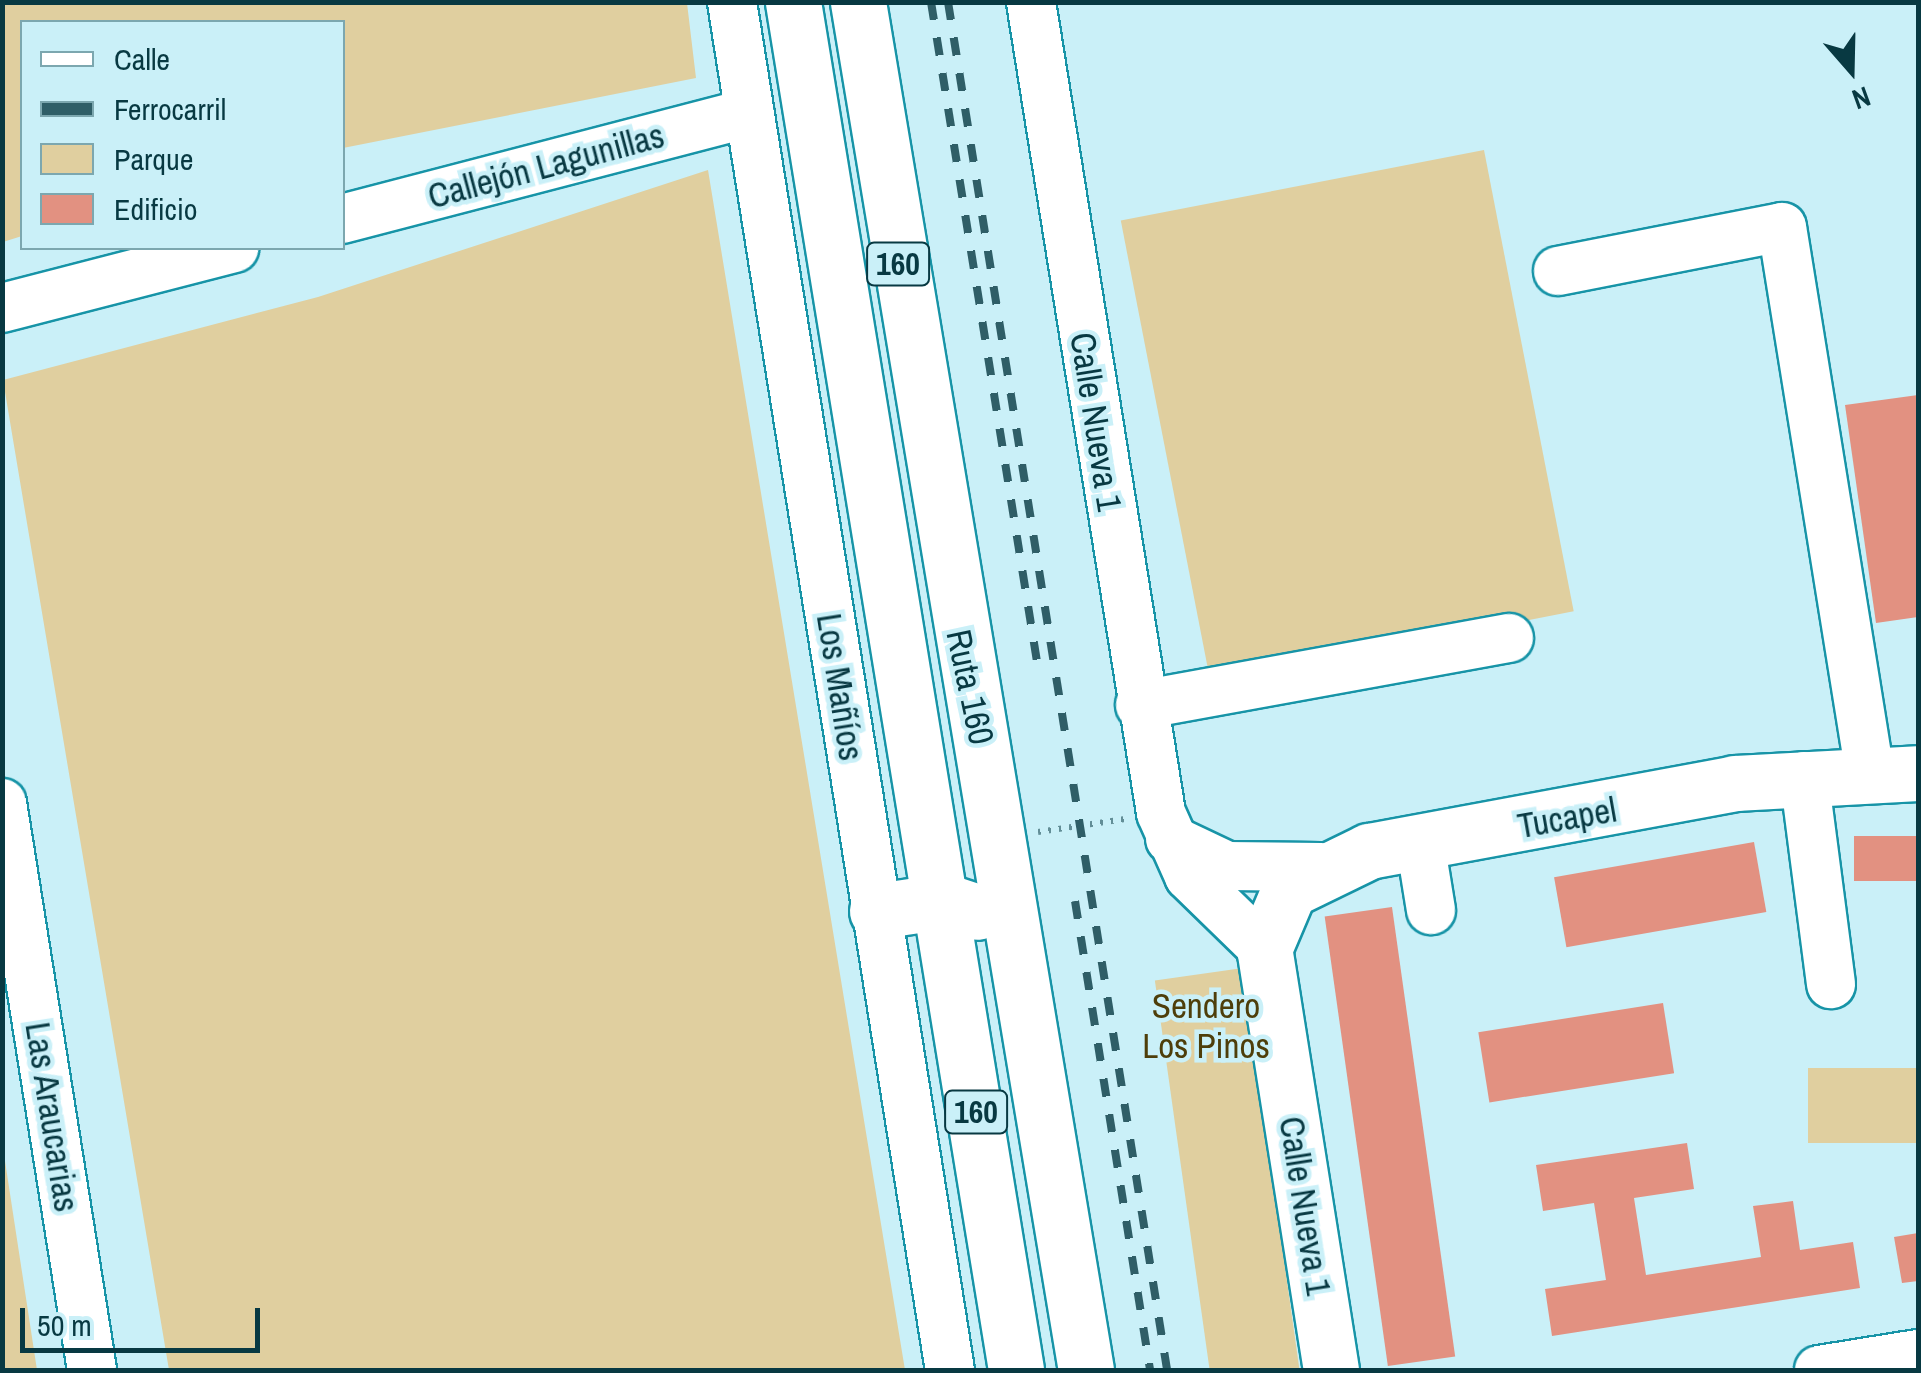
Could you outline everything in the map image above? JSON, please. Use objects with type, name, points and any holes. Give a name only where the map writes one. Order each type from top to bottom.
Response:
[{"type":"main road","name":"Ruta 160","points":[[793,2],[944,900],[1016,1370]]},
{"type":"main road","name":"Ruta 160","points":[[858,2],[952,601],[1021,956],[1086,1370]]},
{"type":"main road","name":"Tucapel","points":[[1264,949],[1289,890],[1321,867],[1420,842],[1804,776],[1894,774]]},
{"type":"main road","points":[[876,911],[944,900],[988,918],[1021,956]]},
{"type":"main road","name":"Calle Nueva 1","points":[[1264,949],[1332,1370]]},
{"type":"street","name":"Los Mañíos","points":[[732,2],[950,1370]]},
{"type":"street","name":"Calle Nueva 1","points":[[1031,2],[1140,705],[1165,826],[1203,894],[1264,949]]},
{"type":"street","name":"Callejón Lagunillas","points":[[345,218],[749,113]]},
{"type":"street","points":[[1558,271],[1782,228],[1894,774]]},
{"type":"street","points":[[2,308],[226,250]]},
{"type":"street","points":[[1140,705],[1508,638]]},
{"type":"street","points":[[1804,776],[1830,984]]},
{"type":"street","name":"Las Araucarias","points":[[2,803],[92,1370]]},
{"type":"street","points":[[1165,826],[1227,866],[1321,867]]},
{"type":"street","points":[[1420,842],[1431,910]]},
{"type":"street","points":[[1819,1370],[1918,1354]]},
{"type":"path","points":[[1028,834],[1165,826]]},
{"type":"green space","points":[[3,2],[687,3],[696,78],[345,148],[345,20],[20,20],[20,237],[3,242]]},
{"type":"green space","points":[[1484,150],[1574,611],[1210,682],[1121,221]]},
{"type":"green space","points":[[708,170],[905,1370],[169,1370],[3,380],[318,297]]},
{"type":"green space","name":"Sendero Los Pinos","points":[[1243,968],[1299,1370],[1210,1370],[1155,980]]},
{"type":"green space","points":[[1808,1068],[1918,1068],[1918,1143],[1808,1143]]},
{"type":"green space","points":[[3,1148],[37,1370],[3,1370]]},
{"type":"building","points":[[1918,395],[1918,617],[1876,623],[1845,405]]},
{"type":"building","points":[[1854,836],[1918,836],[1918,881],[1854,881]]},
{"type":"building","points":[[1754,842],[1766,912],[1566,947],[1554,877]]},
{"type":"building","points":[[1392,907],[1455,1357],[1388,1366],[1325,916]]},
{"type":"building","points":[[1663,1003],[1674,1073],[1489,1102],[1478,1032]]},
{"type":"building","points":[[1687,1143],[1694,1189],[1634,1198],[1646,1275],[1761,1257],[1753,1206],[1793,1201],[1800,1250],[1853,1242],[1860,1288],[1552,1336],[1545,1289],[1606,1280],[1594,1203],[1543,1211],[1536,1165]]},
{"type":"building","points":[[1918,1233],[1918,1281],[1902,1283],[1894,1237]]},
{"type":"railway","points":[[931,2],[1039,674]]},
{"type":"railway","points":[[948,2],[1167,1370]]},
{"type":"railway","points":[[1075,901],[1150,1370]]}]
